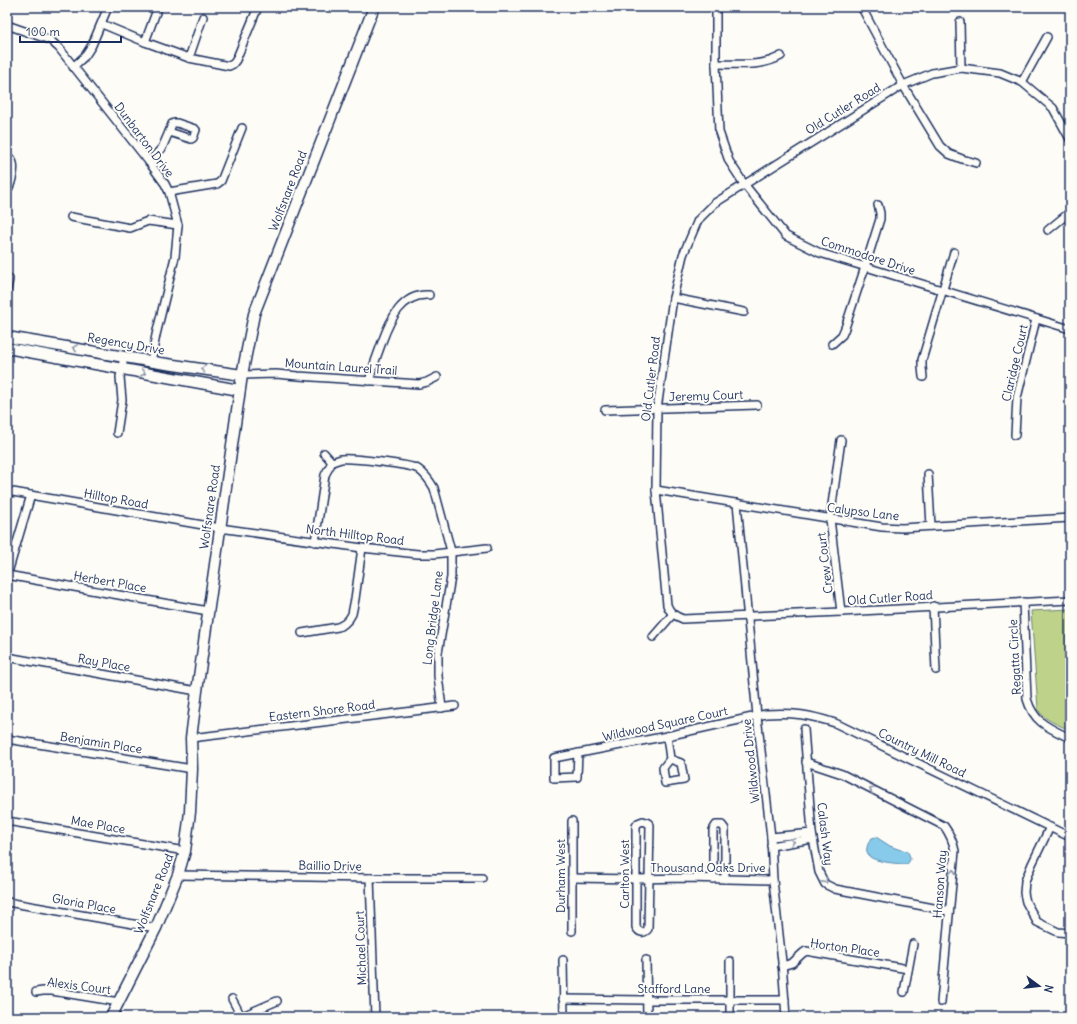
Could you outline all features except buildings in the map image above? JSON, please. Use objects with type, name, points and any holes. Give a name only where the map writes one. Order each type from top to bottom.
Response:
[{"type":"street","points":[[74,67],[85,56],[92,45],[108,7]]},
{"type":"street","points":[[145,42],[158,7]]},
{"type":"street","points":[[102,24],[189,58],[229,66],[236,60],[258,7]]},
{"type":"street","name":"Wolfsnare Road","points":[[114,1016],[119,1002],[156,928],[178,875],[185,851],[190,812],[192,738],[197,691],[239,390],[254,314],[374,7]]},
{"type":"street","name":"Commodore Drive","points":[[716,7],[716,64],[719,132],[729,161],[744,184],[786,236],[820,253],[1070,329]]},
{"type":"street","points":[[860,7],[903,85],[940,146],[949,154],[976,163]]},
{"type":"street","points":[[189,58],[203,17]]},
{"type":"street","points":[[960,22],[961,68]]},
{"type":"street","name":"Dunbarton Drive","points":[[7,25],[50,40],[59,48],[149,162],[169,192],[178,226],[175,257],[156,335],[156,362],[158,376]]},
{"type":"street","points":[[1022,82],[1047,37]]},
{"type":"street","points":[[716,64],[761,64],[770,62],[781,56]]},
{"type":"street","name":"Old Cutler Road","points":[[1070,139],[1053,108],[1022,82],[1000,73],[961,68],[932,73],[903,85],[715,203],[698,220],[683,255],[673,298],[657,409],[656,490],[667,605],[673,614],[688,620],[932,606],[1070,600]]},
{"type":"street","points":[[169,192],[217,184],[221,181],[242,128]]},
{"type":"street","points":[[149,162],[162,148],[169,132]]},
{"type":"street","points":[[7,156],[12,160],[14,167],[11,185],[7,191]]},
{"type":"street","points":[[832,344],[842,335],[845,328],[880,219],[878,205]]},
{"type":"street","points":[[1048,230],[1070,212]]},
{"type":"street","points":[[71,217],[130,228],[148,221],[178,226]]},
{"type":"street","points":[[923,377],[922,360],[954,252]]},
{"type":"street","points":[[7,290],[9,279]]},
{"type":"street","points":[[369,380],[383,339],[397,310],[410,299],[417,296],[429,295]]},
{"type":"street","points":[[673,298],[744,312]]},
{"type":"street","name":"Claridge Court","points":[[1015,435],[1017,398],[1036,319]]},
{"type":"street","name":"Regency Drive","points":[[7,336],[124,357],[242,375]]},
{"type":"street","points":[[36,353],[38,342]]},
{"type":"street","points":[[7,348],[239,390]]},
{"type":"street","points":[[116,433],[122,400],[120,377],[124,357]]},
{"type":"street","name":"Mountain Laurel Trail","points":[[242,375],[276,374],[419,384],[437,377]]},
{"type":"street","name":"Jeremy Court","points":[[605,410],[757,404]]},
{"type":"street","name":"Crew Court","points":[[841,440],[830,519],[842,612]]},
{"type":"street","points":[[316,542],[325,475],[332,462],[324,453]]},
{"type":"street","name":"Long Bridge Lane","points":[[332,462],[340,459],[409,466],[417,469],[430,481],[434,488],[451,551],[451,577],[438,653],[438,676],[442,708]]},
{"type":"street","points":[[928,474],[931,526]]},
{"type":"street","name":"Calypso Lane","points":[[656,490],[882,527],[902,528],[1070,518]]},
{"type":"street","name":"Hilltop Road","points":[[7,491],[220,528]]},
{"type":"street","points":[[7,576],[31,495]]},
{"type":"street","name":"Wildwood Drive","points":[[737,503],[757,716],[771,837],[773,880],[786,1017]]},
{"type":"street","name":"North Hilltop Road","points":[[220,528],[316,542],[418,554],[434,554],[487,548]]},
{"type":"street","points":[[302,633],[338,626],[344,624],[349,619],[352,614],[355,599],[362,548]]},
{"type":"street","name":"Herbert Place","points":[[7,576],[208,611]]},
{"type":"street","name":"Regatta Circle","points":[[1023,602],[1028,699],[1030,706],[1038,720],[1045,726],[1070,738]]},
{"type":"street","points":[[932,606],[936,670]]},
{"type":"street","points":[[653,637],[673,614]]},
{"type":"street","name":"Ray Place","points":[[7,657],[197,691]]},
{"type":"street","name":"Eastern Shore Road","points":[[192,738],[455,706]]},
{"type":"street","name":"Country Mill Road","points":[[757,716],[777,713],[800,714],[835,723],[1070,836]]},
{"type":"street","name":"Wildwood Square Court","points":[[578,753],[577,777],[554,778],[554,758],[578,753],[667,736],[757,716]]},
{"type":"street","name":"Calash Way","points":[[804,729],[813,836],[818,872],[825,884],[835,889],[949,911]]},
{"type":"street","points":[[667,736],[670,759]]},
{"type":"street","name":"Benjamin Place","points":[[7,739],[192,769]]},
{"type":"street","name":"Hanson Way","points":[[806,762],[842,774],[944,826],[950,834],[955,851],[941,1002]]},
{"type":"street","name":"Mae Place","points":[[7,821],[185,851]]},
{"type":"street","name":"Durham West","points":[[572,821],[572,931]]},
{"type":"street","name":"Carlton West","points":[[643,821],[650,825],[649,879],[648,929],[647,931],[640,932],[636,928],[636,826],[638,823],[643,821]]},
{"type":"street","points":[[713,879],[713,830],[716,825],[719,824],[725,829],[725,879]]},
{"type":"street","points":[[1050,827],[1025,881],[1024,893],[1026,902],[1036,922],[1058,932],[1070,933]]},
{"type":"street","points":[[771,837],[813,836]]},
{"type":"street","points":[[771,846],[813,836]]},
{"type":"street","name":"Baillio Drive","points":[[178,875],[482,878]]},
{"type":"street","name":"Michael Court","points":[[370,878],[375,1017]]},
{"type":"street","name":"Thousand Oaks Drive","points":[[572,878],[773,880]]},
{"type":"street","name":"Gloria Place","points":[[7,902],[156,928]]},
{"type":"street","points":[[904,992],[913,944]]},
{"type":"street","name":"Horton Place","points":[[782,966],[792,963],[806,951],[908,969]]},
{"type":"street","points":[[563,960],[564,1017]]},
{"type":"street","points":[[646,960],[647,1017]]},
{"type":"street","points":[[730,961],[730,1017]]},
{"type":"street","name":"Alexis Court","points":[[36,992],[52,991],[119,1002]]},
{"type":"street","points":[[232,999],[241,1017],[277,1001]]},
{"type":"street","name":"Stafford Lane","points":[[563,999],[785,1000]]},
{"type":"green space","points":[[1070,609],[1070,730],[1047,719],[1038,709],[1031,611]]},
{"type":"water","points":[[876,837],[890,846],[907,851],[910,861],[907,864],[898,864],[876,860],[869,856],[867,852],[868,844],[872,838]]}]
